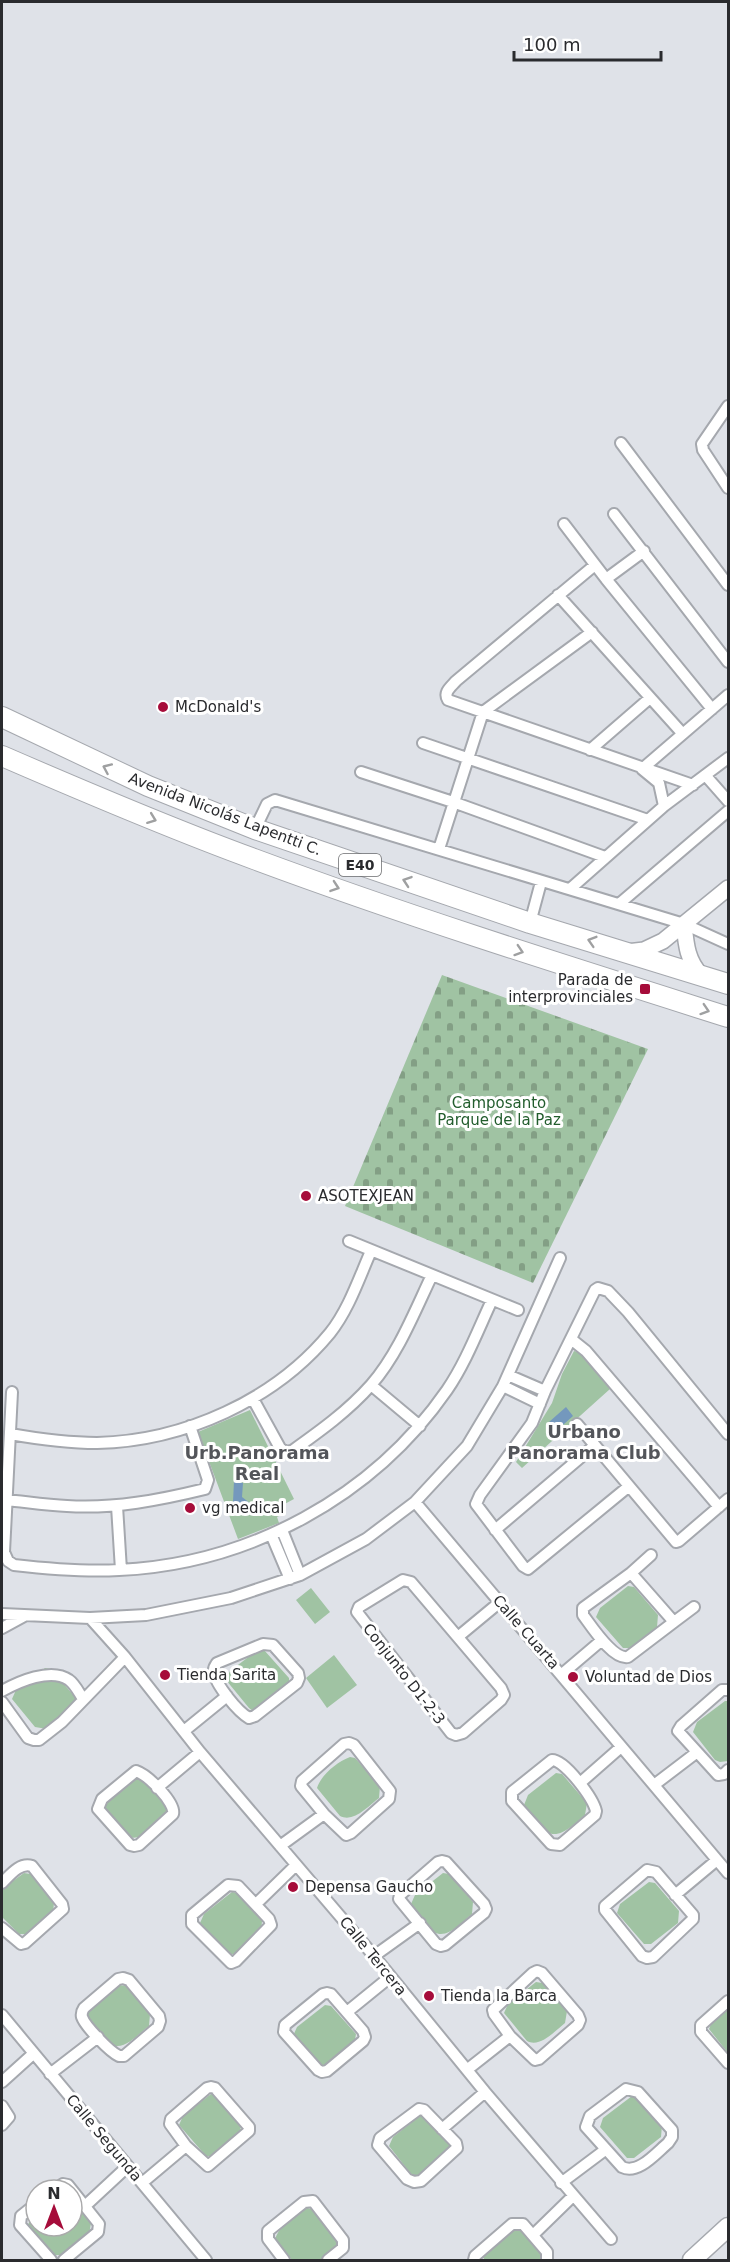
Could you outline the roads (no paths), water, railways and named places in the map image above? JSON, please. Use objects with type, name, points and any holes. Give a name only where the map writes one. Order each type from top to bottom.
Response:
[{"type":"highway","name":"Avenida Nicolás Lapentti C.","points":[[2,717],[148,786],[255,830],[530,922],[729,984]]},
{"type":"highway","name":"Avenida Nicolás Lapentti C.","points":[[2,756],[98,798],[254,859],[518,950],[729,1017]]},
{"type":"main road","points":[[692,2260],[729,2227]]},
{"type":"street","points":[[729,406],[702,444],[703,450],[729,488]]},
{"type":"street","points":[[621,443],[729,585]]},
{"type":"street","points":[[614,514],[729,662]]},
{"type":"street","points":[[564,524],[712,709]]},
{"type":"street","points":[[606,579],[644,551]]},
{"type":"street","points":[[595,565],[468,671],[446,692],[448,700],[693,785]]},
{"type":"street","points":[[558,596],[682,733]]},
{"type":"street","points":[[439,849],[483,712],[592,632]]},
{"type":"street","points":[[642,769],[729,695]]},
{"type":"street","points":[[590,750],[650,698]]},
{"type":"street","points":[[423,743],[648,820]]},
{"type":"street","points":[[570,889],[664,806],[729,758]]},
{"type":"street","points":[[642,769],[659,783],[664,806]]},
{"type":"street","points":[[360,772],[453,802],[605,857]]},
{"type":"street","points":[[706,776],[729,801]]},
{"type":"street","points":[[255,830],[267,804],[274,800],[684,924],[729,944]]},
{"type":"street","points":[[620,904],[729,811]]},
{"type":"street","points":[[530,922],[541,882]]},
{"type":"street","points":[[627,952],[644,950],[663,941],[729,888]]},
{"type":"street","points":[[684,924],[686,947],[692,965],[701,975]]},
{"type":"street","points":[[349,1241],[518,1310]]},
{"type":"street","points":[[10,1434],[57,1442],[98,1443],[136,1439],[190,1426],[253,1398],[298,1367],[331,1331],[347,1306],[371,1251]]},
{"type":"street","points":[[2,1614],[90,1618],[146,1615],[231,1599],[295,1577],[366,1539],[415,1502],[467,1446],[503,1386],[560,1258]]},
{"type":"street","points":[[253,1398],[280,1448],[285,1452],[292,1451],[335,1420],[371,1385],[399,1345],[432,1275]]},
{"type":"street","points":[[628,1487],[531,1568],[525,1568],[476,1506],[477,1501],[532,1423],[545,1391],[595,1290],[602,1288],[608,1291],[729,1434]]},
{"type":"street","points":[[12,1392],[4,1552],[8,1561],[14,1565],[55,1570],[121,1570],[180,1562],[223,1551],[282,1530],[346,1493],[387,1459],[420,1426],[448,1389],[467,1356],[492,1300]]},
{"type":"street","points":[[571,1339],[586,1351],[719,1507]]},
{"type":"street","points":[[508,1375],[545,1391]]},
{"type":"street","points":[[371,1385],[420,1426]]},
{"type":"street","points":[[503,1386],[540,1404]]},
{"type":"street","points":[[577,1424],[676,1542],[729,1499]]},
{"type":"street","points":[[7,1500],[68,1507],[117,1506],[164,1499],[205,1489],[208,1480],[190,1426]]},
{"type":"street","points":[[495,1530],[594,1446]]},
{"type":"street","name":"Calle Cuarta","points":[[415,1502],[729,1873]]},
{"type":"street","points":[[117,1506],[121,1570]]},
{"type":"street","points":[[282,1530],[295,1577]]},
{"type":"street","points":[[272,1534],[295,1577]]},
{"type":"street","points":[[651,1555],[631,1573],[583,1608],[583,1615],[602,1640],[619,1656],[628,1657],[694,1607]]},
{"type":"street","points":[[631,1573],[674,1622]]},
{"type":"street","name":"Conjunto D1-2-3","points":[[403,1580],[407,1580],[459,1636],[501,1688],[504,1695],[463,1733],[456,1735],[451,1733],[357,1612],[359,1607],[403,1580]]},
{"type":"street","points":[[459,1636],[500,1602]]},
{"type":"street","points":[[2,1628],[24,1616]]},
{"type":"street","name":"Calle Tercera","points":[[90,1618],[125,1657],[200,1752],[374,1956],[485,2092],[611,2238]]},
{"type":"street","points":[[562,1674],[602,1640]]},
{"type":"street","points":[[263,1644],[273,1645],[298,1673],[297,1683],[255,1716],[249,1718],[243,1715],[227,1696],[214,1668],[218,1663],[263,1644]]},
{"type":"street","points":[[2,1702],[28,1738],[39,1740],[62,1722],[125,1657]]},
{"type":"street","points":[[2,1691],[26,1680],[43,1676],[60,1676],[71,1680],[83,1699]]},
{"type":"street","points":[[729,1690],[722,1690],[678,1731],[696,1753],[718,1774],[724,1774],[729,1770]]},
{"type":"street","points":[[184,1731],[227,1696]]},
{"type":"street","points":[[344,1744],[354,1745],[390,1791],[388,1799],[346,1835],[341,1833],[324,1814],[301,1786],[302,1781],[344,1744]]},
{"type":"street","points":[[580,1783],[621,1747]]},
{"type":"street","points":[[157,1788],[200,1752]]},
{"type":"street","points":[[654,1785],[696,1753]]},
{"type":"street","points":[[552,1760],[561,1762],[580,1783],[596,1810],[595,1815],[560,1845],[551,1844],[512,1801],[512,1792],[552,1760]]},
{"type":"street","points":[[136,1772],[142,1773],[157,1788],[173,1806],[173,1814],[139,1845],[130,1845],[98,1809],[98,1804],[136,1772]]},
{"type":"street","points":[[280,1846],[324,1814]]},
{"type":"street","points":[[675,1895],[717,1860]]},
{"type":"street","points":[[438,1862],[446,1862],[486,1909],[469,1926],[441,1946],[436,1944],[420,1923],[401,1901],[400,1895],[438,1862]]},
{"type":"street","points":[[2,1883],[22,1865],[32,1866],[62,1904],[63,1909],[21,1944],[2,1928]]},
{"type":"street","points":[[256,1904],[296,1865]]},
{"type":"street","points":[[647,1870],[656,1872],[675,1895],[693,1914],[693,1919],[653,1957],[642,1956],[605,1910],[605,1906],[647,1870]]},
{"type":"street","points":[[228,1885],[238,1886],[256,1904],[271,1925],[236,1961],[231,1963],[192,1924],[192,1915],[228,1885]]},
{"type":"street","points":[[374,1956],[420,1923]]},
{"type":"street","points":[[537,1971],[542,1973],[580,2020],[578,2025],[535,2060],[510,2036],[493,2010],[537,1971]]},
{"type":"street","points":[[347,2012],[390,1977]]},
{"type":"street","points":[[118,1979],[129,1980],[159,2016],[158,2027],[124,2056],[115,2054],[98,2037],[82,2017],[84,2008],[118,1979]]},
{"type":"street","points":[[323,1994],[331,1994],[347,2012],[363,2031],[365,2037],[363,2042],[327,2071],[318,2070],[284,2032],[285,2025],[323,1994]]},
{"type":"street","points":[[729,2001],[701,2025],[701,2032],[729,2063]]},
{"type":"street","name":"Calle Segunda","points":[[2,2015],[206,2260]]},
{"type":"street","points":[[468,2069],[510,2036]]},
{"type":"street","points":[[50,2074],[98,2037]]},
{"type":"street","points":[[2,2082],[33,2054]]},
{"type":"street","points":[[207,2088],[215,2088],[249,2127],[248,2134],[208,2166],[186,2146],[171,2128],[171,2119],[207,2088]]},
{"type":"street","points":[[626,2089],[639,2092],[672,2130],[672,2137],[668,2143],[635,2169],[627,2170],[622,2167],[605,2150],[586,2127],[586,2121],[626,2089]]},
{"type":"street","points":[[442,2129],[485,2092]]},
{"type":"street","points":[[2,2106],[9,2117],[2,2125]]},
{"type":"street","points":[[416,2110],[424,2110],[442,2129],[456,2143],[457,2148],[421,2181],[407,2180],[378,2145],[380,2138],[416,2110]]},
{"type":"street","points":[[142,2183],[186,2146]]},
{"type":"street","points":[[561,2182],[605,2150]]},
{"type":"street","points":[[64,2260],[100,2228],[85,2206],[127,2167]]},
{"type":"street","points":[[533,2235],[573,2196]]},
{"type":"street","points":[[282,2260],[268,2239],[268,2231],[309,2200],[313,2201],[344,2240],[343,2248],[328,2260]]},
{"type":"street","points":[[24,2214],[21,2216],[20,2224],[24,2229]]},
{"type":"street","points":[[474,2260],[475,2256],[512,2224],[523,2224],[547,2252],[547,2260]]},
{"type":"street","points":[[32,2238],[51,2260]]},
{"type":"water","points":[[566,1407],[573,1416],[554,1433],[552,1430],[554,1428],[549,1422]]},
{"type":"water","points":[[234,1481],[243,1483],[242,1497],[255,1507],[253,1511],[245,1512],[233,1502]]},
{"type":"place","name":"McDonald's","points":[[163,707]]},
{"type":"place","name":"Parada de interprovinciales","points":[[645,989]]},
{"type":"place","name":"ASOTEXJEAN","points":[[306,1196]]},
{"type":"place","name":"vg medical","points":[[190,1508]]},
{"type":"place","name":"Tienda Sarita","points":[[165,1675]]},
{"type":"place","name":"Voluntad de Dios","points":[[573,1677]]},
{"type":"place","name":"Depensa Gaucho","points":[[293,1887]]},
{"type":"place","name":"Tienda la Barca","points":[[429,1996]]},
{"type":"district","name":"Urbano Panorama Club","points":[[584,1442]]},
{"type":"district","name":"Urb.Panorama Real","points":[[257,1463]]},
{"type":"park label","name":"Camposanto Parque de la Paz","points":[[499,1112]]}]
